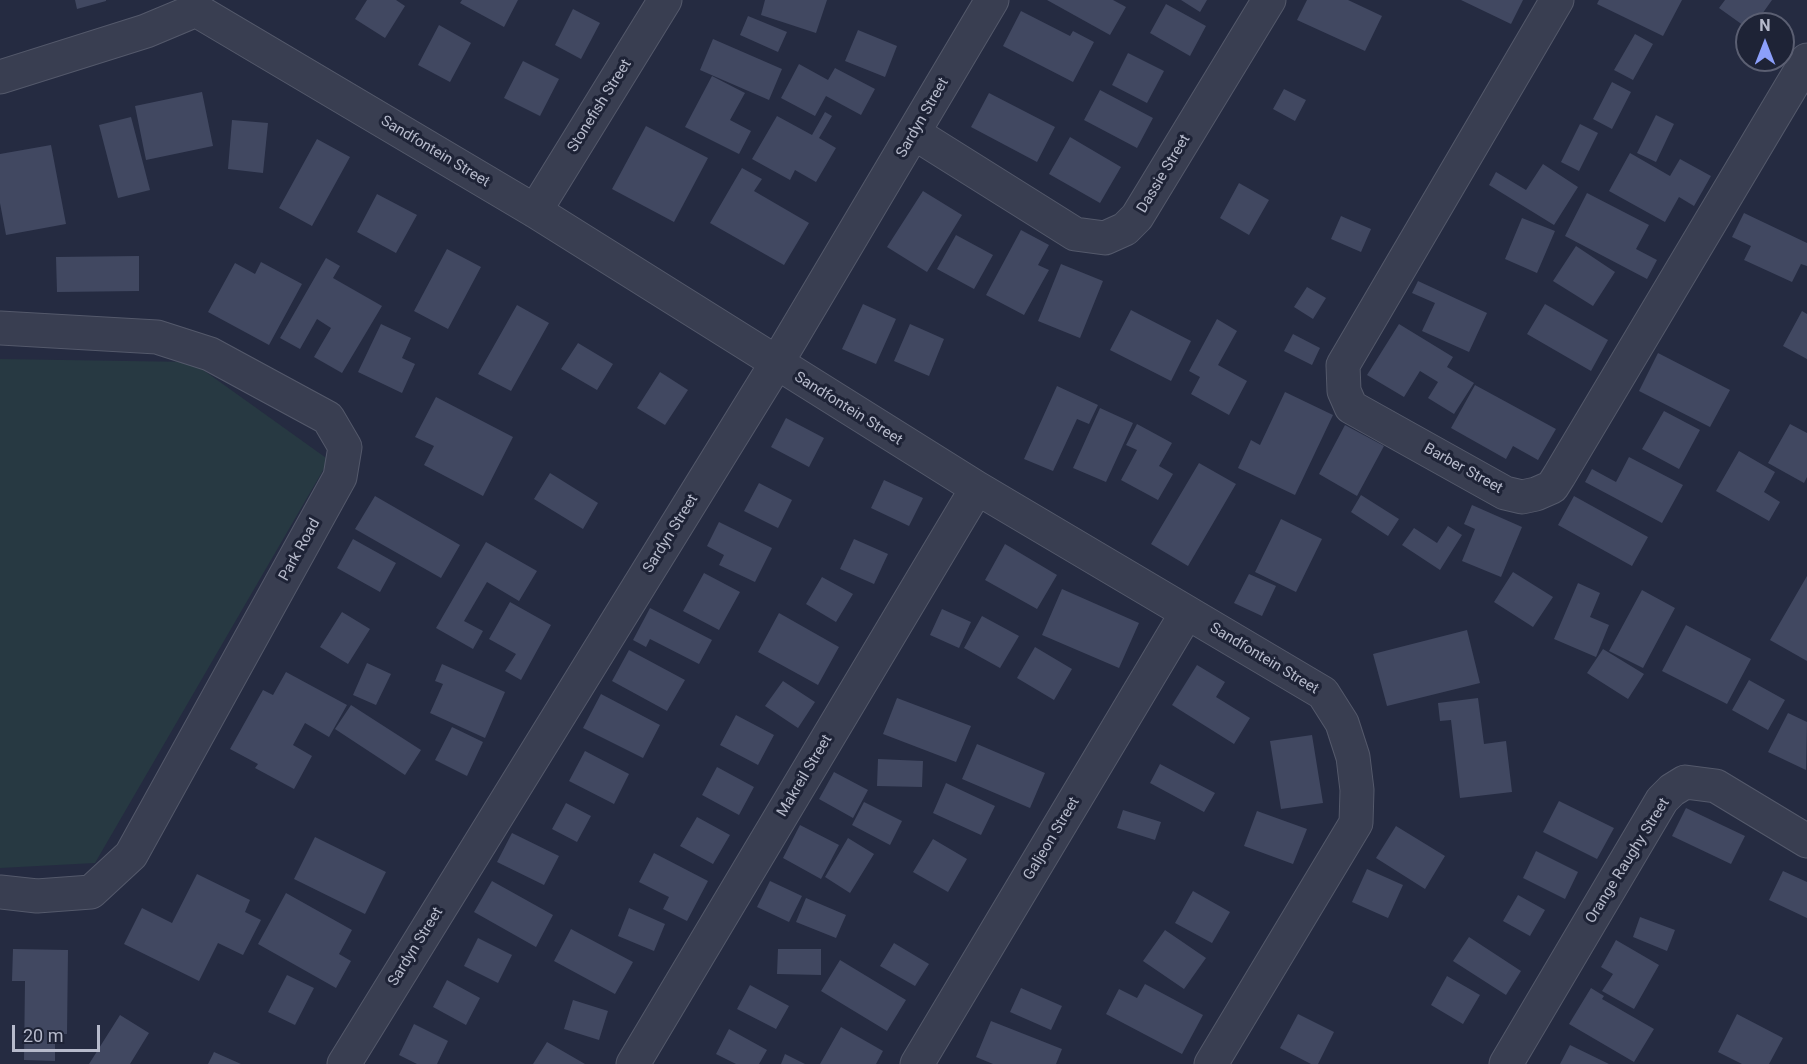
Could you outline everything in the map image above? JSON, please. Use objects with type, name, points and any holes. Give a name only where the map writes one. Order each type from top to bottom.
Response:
[{"type":"street","name":"Stonefish Street","points":[[535,211],[665,0]]},
{"type":"street","name":"Sardyn Street","points":[[344,1064],[776,364],[992,0]]},
{"type":"street","name":"Dassie Street","points":[[914,133],[1075,234],[1105,238],[1125,230],[1137,217],[1269,0]]},
{"type":"street","name":"Barber Street","points":[[1557,0],[1343,365],[1344,391],[1351,407],[1505,493],[1522,497],[1536,494],[1552,487],[1560,476],[1807,60]]},
{"type":"street","name":"Sandfontein Street","points":[[0,77],[146,31],[195,5],[535,211],[977,488],[1186,614],[1323,693],[1342,723],[1353,757],[1357,790],[1356,823],[1211,1064]]},
{"type":"street","name":"Park Road","points":[[0,328],[158,337],[210,354],[328,418],[345,447],[340,477],[131,855],[91,892],[37,896],[0,892]]},
{"type":"street","name":"Makreil Street","points":[[633,1064],[977,488]]},
{"type":"street","name":"Galjeon Street","points":[[917,1064],[1186,614]]},
{"type":"street","name":"Orange Raughy Street","points":[[1506,1064],[1662,800],[1672,790],[1685,782],[1716,786],[1807,841]]},
{"type":"shaded area","points":[[0,359],[192,362],[329,460],[95,863],[0,868]]},
{"type":"building","points":[[75,0],[106,0],[106,1],[77,9]]},
{"type":"building","points":[[367,0],[396,0],[405,6],[385,38],[355,19]]},
{"type":"building","points":[[462,0],[518,0],[504,27],[460,3]]},
{"type":"building","points":[[765,0],[827,0],[816,33],[761,15]]},
{"type":"building","points":[[1047,0],[1113,0],[1126,7],[1110,35]]},
{"type":"building","points":[[1181,0],[1207,0],[1200,12]]},
{"type":"building","points":[[1307,0],[1348,0],[1382,16],[1365,51],[1297,20]]},
{"type":"building","points":[[1461,0],[1523,0],[1511,24]]},
{"type":"building","points":[[1599,0],[1682,0],[1663,36],[1597,4]]},
{"type":"building","points":[[1725,0],[1772,0],[1764,12],[1735,12],[1735,19],[1719,8]]},
{"type":"building","points":[[1166,4],[1206,26],[1190,56],[1150,33]]},
{"type":"building","points":[[573,9],[600,23],[581,59],[555,45]]},
{"type":"building","points":[[1021,11],[1070,36],[1073,31],[1094,42],[1073,82],[1003,46]]},
{"type":"building","points":[[748,16],[787,32],[778,52],[740,35]]},
{"type":"building","points":[[439,25],[471,43],[450,82],[418,65]]},
{"type":"building","points":[[858,30],[897,46],[885,77],[845,61]]},
{"type":"building","points":[[1635,34],[1653,44],[1633,80],[1614,70]]},
{"type":"building","points":[[713,39],[782,69],[769,100],[700,70]]},
{"type":"building","points":[[1128,53],[1164,71],[1147,103],[1112,85]]},
{"type":"building","points":[[523,61],[559,79],[540,116],[504,98]]},
{"type":"building","points":[[799,64],[828,80],[835,68],[875,89],[861,115],[826,96],[815,116],[781,98]]},
{"type":"building","points":[[712,76],[745,93],[730,120],[751,131],[739,154],[685,127]]},
{"type":"building","points":[[1612,82],[1631,92],[1612,129],[1593,119]]},
{"type":"building","points":[[1284,89],[1306,100],[1295,121],[1273,109]]},
{"type":"building","points":[[1100,90],[1153,118],[1137,148],[1084,120]]},
{"type":"building","points":[[202,92],[213,146],[146,160],[135,106]]},
{"type":"building","points":[[989,93],[1055,127],[1037,162],[971,127]]},
{"type":"building","points":[[825,112],[832,116],[819,138],[836,148],[816,182],[795,170],[790,180],[752,159],[777,116],[812,135]]},
{"type":"building","points":[[1656,115],[1674,124],[1656,162],[1637,153]]},
{"type":"building","points":[[131,117],[150,190],[118,198],[99,125]]},
{"type":"building","points":[[232,120],[268,123],[263,173],[228,169]]},
{"type":"building","points":[[1580,124],[1598,133],[1579,171],[1561,162]]},
{"type":"building","points":[[646,126],[708,158],[674,222],[612,189]]},
{"type":"building","points":[[1070,137],[1121,167],[1100,203],[1049,174]]},
{"type":"building","points":[[317,139],[350,157],[312,226],[279,208]]},
{"type":"building","points":[[51,145],[66,224],[6,235],[0,203],[0,154]]},
{"type":"building","points":[[1630,153],[1670,176],[1680,159],[1711,176],[1694,206],[1679,197],[1665,222],[1609,191]]},
{"type":"building","points":[[1543,164],[1578,187],[1554,225],[1489,185],[1496,172],[1526,190]]},
{"type":"building","points":[[742,168],[762,179],[754,191],[809,223],[784,265],[710,223]]},
{"type":"building","points":[[1239,183],[1269,200],[1249,235],[1220,218]]},
{"type":"building","points":[[923,191],[962,215],[927,272],[887,247]]},
{"type":"building","points":[[1587,193],[1649,225],[1636,249],[1657,260],[1647,279],[1565,236]]},
{"type":"building","points":[[377,194],[417,215],[396,253],[357,232]]},
{"type":"building","points":[[1744,213],[1807,243],[1807,266],[1801,264],[1792,282],[1744,260],[1751,246],[1732,237]]},
{"type":"building","points":[[1341,216],[1371,229],[1361,252],[1331,239]]},
{"type":"building","points":[[1522,218],[1555,231],[1537,273],[1505,259]]},
{"type":"building","points":[[1021,230],[1049,245],[1038,265],[1049,270],[1024,315],[986,295]]},
{"type":"building","points":[[956,235],[993,255],[974,289],[937,269]]},
{"type":"building","points":[[1576,246],[1615,272],[1593,306],[1553,281]]},
{"type":"building","points":[[447,249],[481,267],[448,329],[414,311]]},
{"type":"building","points":[[139,256],[139,291],[57,292],[56,257]]},
{"type":"building","points":[[326,258],[340,266],[333,278],[382,306],[342,373],[314,357],[331,328],[317,319],[300,349],[280,338]]},
{"type":"building","points":[[261,262],[302,284],[269,345],[208,312],[235,263],[255,274]]},
{"type":"building","points":[[1061,264],[1103,281],[1080,338],[1038,321]]},
{"type":"building","points":[[1418,281],[1487,313],[1469,352],[1422,331],[1435,303],[1412,293]]},
{"type":"building","points":[[1307,287],[1326,298],[1313,319],[1294,307]]},
{"type":"building","points":[[863,304],[896,319],[876,364],[842,349]]},
{"type":"building","points":[[1545,304],[1608,340],[1591,371],[1527,334]]},
{"type":"building","points":[[517,305],[549,323],[511,391],[478,374]]},
{"type":"building","points":[[1131,310],[1191,341],[1171,381],[1110,350]]},
{"type":"building","points":[[1802,311],[1807,314],[1807,359],[1783,346]]},
{"type":"building","points":[[1217,319],[1237,331],[1218,365],[1247,381],[1229,415],[1191,394],[1200,377],[1189,371]]},
{"type":"building","points":[[381,324],[411,338],[402,358],[415,364],[402,393],[358,372]]},
{"type":"building","points":[[910,324],[944,339],[929,376],[894,361]]},
{"type":"building","points":[[1399,324],[1453,357],[1447,367],[1474,383],[1454,414],[1428,398],[1438,382],[1420,371],[1404,397],[1367,375]]},
{"type":"building","points":[[1293,334],[1320,348],[1312,365],[1284,351]]},
{"type":"building","points":[[578,343],[613,364],[597,390],[561,369]]},
{"type":"building","points":[[1658,353],[1730,390],[1710,427],[1639,391]]},
{"type":"building","points":[[660,372],[688,390],[665,425],[637,408]]},
{"type":"building","points":[[1475,385],[1556,429],[1538,460],[1513,446],[1506,459],[1451,428]]},
{"type":"building","points":[[1057,386],[1098,405],[1089,424],[1077,419],[1053,471],[1024,459]]},
{"type":"building","points":[[1285,392],[1333,415],[1295,495],[1238,468],[1251,440],[1260,445]]},
{"type":"building","points":[[436,397],[513,437],[483,496],[424,465],[434,446],[415,437]]},
{"type":"building","points":[[1100,408],[1133,423],[1106,482],[1073,468]]},
{"type":"building","points":[[1664,411],[1700,430],[1679,469],[1642,449]]},
{"type":"building","points":[[786,418],[824,438],[809,467],[771,447]]},
{"type":"building","points":[[1137,424],[1172,443],[1159,466],[1173,474],[1158,500],[1121,480],[1137,450],[1126,445]]},
{"type":"building","points":[[1790,424],[1807,433],[1807,477],[1804,483],[1768,463]]},
{"type":"building","points":[[1345,425],[1384,446],[1357,496],[1319,474]]},
{"type":"building","points":[[1739,451],[1775,472],[1764,492],[1780,502],[1769,521],[1716,491]]},
{"type":"building","points":[[1629,457],[1683,485],[1662,523],[1585,482],[1592,469],[1616,482]]},
{"type":"building","points":[[1199,463],[1236,484],[1188,566],[1151,544]]},
{"type":"building","points":[[550,473],[598,503],[583,529],[534,499]]},
{"type":"building","points":[[884,480],[923,498],[909,526],[871,508]]},
{"type":"building","points":[[759,483],[792,500],[778,528],[744,511]]},
{"type":"building","points":[[1361,495],[1399,519],[1388,536],[1351,512]]},
{"type":"building","points":[[375,496],[460,545],[441,578],[355,529]]},
{"type":"building","points":[[1574,496],[1648,537],[1632,566],[1558,525]]},
{"type":"building","points":[[1472,505],[1522,527],[1501,577],[1462,561],[1475,529],[1464,524]]},
{"type":"building","points":[[1281,519],[1322,539],[1296,592],[1255,572]]},
{"type":"building","points":[[719,522],[772,548],[755,582],[719,565],[724,555],[707,546]]},
{"type":"building","points":[[1448,526],[1462,535],[1440,570],[1402,545],[1414,528],[1437,543]]},
{"type":"building","points":[[353,539],[396,563],[380,592],[337,568]]},
{"type":"building","points":[[854,539],[888,554],[874,584],[840,569]]},
{"type":"building","points":[[486,542],[537,571],[519,601],[487,582],[464,621],[483,631],[473,649],[436,628]]},
{"type":"building","points":[[1005,544],[1057,575],[1037,609],[985,580]]},
{"type":"building","points":[[1513,572],[1553,597],[1533,627],[1494,602]]},
{"type":"building","points":[[704,573],[740,592],[719,630],[683,611]]},
{"type":"building","points":[[1249,574],[1276,586],[1262,616],[1234,603]]},
{"type":"building","points":[[1807,576],[1807,661],[1770,640]]},
{"type":"building","points":[[822,577],[853,594],[836,622],[806,604]]},
{"type":"building","points":[[1578,583],[1600,593],[1590,617],[1609,625],[1596,657],[1554,639]]},
{"type":"building","points":[[1062,589],[1139,623],[1119,668],[1042,635]]},
{"type":"building","points":[[1642,590],[1675,608],[1643,668],[1609,651]]},
{"type":"building","points":[[510,602],[551,625],[521,680],[505,671],[516,654],[489,639]]},
{"type":"building","points":[[650,608],[712,640],[699,664],[650,639],[646,647],[633,640]]},
{"type":"building","points":[[942,609],[971,622],[959,648],[930,635]]},
{"type":"building","points":[[342,612],[370,629],[348,664],[320,647]]},
{"type":"building","points":[[779,613],[839,647],[818,685],[758,652]]},
{"type":"building","points":[[982,616],[1019,636],[1000,668],[964,648]]},
{"type":"building","points":[[1686,625],[1751,659],[1727,704],[1662,671]]},
{"type":"building","points":[[1467,630],[1480,683],[1387,706],[1373,654]]},
{"type":"building","points":[[1035,647],[1072,669],[1054,700],[1017,678]]},
{"type":"building","points":[[1603,649],[1644,674],[1628,699],[1587,673]]},
{"type":"building","points":[[629,650],[685,680],[667,711],[612,681]]},
{"type":"building","points":[[367,663],[391,674],[376,705],[353,695]]},
{"type":"building","points":[[442,664],[505,692],[485,738],[430,713],[443,684],[435,681]]},
{"type":"building","points":[[1197,665],[1225,682],[1216,697],[1250,718],[1234,744],[1172,705]]},
{"type":"building","points":[[286,672],[347,705],[329,737],[305,723],[293,745],[312,756],[294,789],[255,768],[258,764],[230,749],[263,690],[273,695]]},
{"type":"building","points":[[1749,680],[1785,700],[1768,730],[1732,710]]},
{"type":"building","points":[[783,681],[815,702],[798,728],[765,706]]},
{"type":"building","points":[[601,694],[660,725],[643,758],[583,728]]},
{"type":"building","points":[[897,698],[971,726],[956,762],[883,734]]},
{"type":"building","points":[[1478,698],[1484,744],[1506,741],[1512,792],[1460,798],[1451,720],[1440,721],[1438,703]]},
{"type":"building","points":[[351,705],[421,750],[405,775],[335,729]]},
{"type":"building","points":[[1788,713],[1807,722],[1806,770],[1768,752]]},
{"type":"building","points":[[736,715],[774,735],[758,765],[720,745]]},
{"type":"building","points":[[452,727],[483,742],[467,776],[435,760]]},
{"type":"building","points":[[1312,735],[1323,803],[1281,809],[1270,741]]},
{"type":"building","points":[[977,744],[1045,773],[1030,808],[962,779]]},
{"type":"building","points":[[585,751],[629,774],[614,804],[569,781]]},
{"type":"building","points":[[878,759],[923,761],[922,787],[877,786]]},
{"type":"building","points":[[1160,764],[1215,793],[1204,812],[1150,783]]},
{"type":"building","points":[[717,767],[754,787],[739,815],[702,795]]},
{"type":"building","points":[[834,772],[868,790],[853,818],[819,799]]},
{"type":"building","points":[[946,783],[995,806],[981,835],[933,813]]},
{"type":"building","points":[[1559,801],[1614,828],[1597,859],[1543,832]]},
{"type":"building","points":[[864,802],[902,821],[890,845],[852,825]]},
{"type":"building","points":[[566,803],[591,816],[577,842],[552,829]]},
{"type":"building","points":[[1686,808],[1745,836],[1731,864],[1672,836]]},
{"type":"building","points":[[1123,810],[1161,822],[1155,840],[1117,828]]},
{"type":"building","points":[[1257,811],[1307,829],[1293,864],[1244,846]]},
{"type":"building","points":[[697,817],[730,835],[713,864],[680,846]]},
{"type":"building","points":[[800,825],[839,845],[821,879],[783,858]]},
{"type":"building","points":[[1396,826],[1445,856],[1425,889],[1376,858]]},
{"type":"building","points":[[512,833],[559,856],[544,885],[497,862]]},
{"type":"building","points":[[315,837],[386,872],[365,914],[294,879]]},
{"type":"building","points":[[848,838],[874,854],[850,893],[825,877]]},
{"type":"building","points":[[933,839],[967,859],[948,892],[913,872]]},
{"type":"building","points":[[1536,851],[1578,872],[1565,899],[1523,878]]},
{"type":"building","points":[[654,853],[708,881],[687,921],[663,909],[669,897],[639,882]]},
{"type":"building","points":[[1367,869],[1403,885],[1388,918],[1352,902]]},
{"type":"building","points":[[1783,871],[1807,882],[1807,918],[1769,900]]},
{"type":"building","points":[[197,874],[250,900],[245,912],[261,920],[243,955],[218,943],[199,981],[124,944],[142,908],[172,923]]},
{"type":"building","points":[[492,881],[553,915],[536,947],[474,912]]},
{"type":"building","points":[[770,881],[802,896],[789,922],[757,907]]},
{"type":"building","points":[[1193,891],[1230,912],[1212,943],[1175,923]]},
{"type":"building","points":[[286,893],[352,930],[339,954],[351,961],[336,988],[258,944]]},
{"type":"building","points":[[1518,895],[1545,910],[1530,936],[1503,921]]},
{"type":"building","points":[[806,898],[846,915],[836,938],[796,922]]},
{"type":"building","points":[[629,908],[665,924],[654,951],[618,936]]},
{"type":"building","points":[[1640,917],[1675,930],[1667,951],[1633,937]]},
{"type":"building","points":[[571,929],[633,962],[615,994],[554,961]]},
{"type":"building","points":[[1165,930],[1206,958],[1184,989],[1143,961]]},
{"type":"building","points":[[1469,937],[1521,971],[1506,995],[1453,961]]},
{"type":"building","points":[[478,938],[512,955],[498,983],[464,966]]},
{"type":"building","points":[[1616,940],[1659,965],[1634,1009],[1602,991],[1613,974],[1601,967]]},
{"type":"building","points":[[894,943],[929,964],[915,986],[880,966]]},
{"type":"building","points":[[13,949],[68,950],[67,1034],[55,1034],[55,1061],[24,1060],[25,981],[12,981]]},
{"type":"building","points":[[778,949],[821,949],[821,975],[777,974]]},
{"type":"building","points":[[840,960],[906,1000],[887,1031],[821,991]]},
{"type":"building","points":[[287,975],[314,988],[295,1025],[268,1012]]},
{"type":"building","points":[[1447,976],[1480,995],[1463,1024],[1431,1005]]},
{"type":"building","points":[[447,980],[480,998],[466,1025],[433,1007]]},
{"type":"building","points":[[1145,984],[1203,1015],[1182,1054],[1106,1014],[1119,989],[1137,998]]},
{"type":"building","points":[[750,985],[789,1006],[776,1029],[737,1009]]},
{"type":"building","points":[[1021,988],[1062,1006],[1051,1030],[1010,1012]]},
{"type":"building","points":[[1591,988],[1604,996],[1602,999],[1654,1029],[1634,1062],[1569,1024]]},
{"type":"building","points":[[573,1000],[608,1011],[599,1040],[564,1029]]},
{"type":"building","points":[[1298,1014],[1334,1032],[1318,1064],[1311,1064],[1280,1048]]},
{"type":"building","points":[[1737,1014],[1783,1038],[1769,1064],[1742,1064],[1718,1052]]},
{"type":"building","points":[[120,1015],[149,1033],[130,1064],[89,1064]]},
{"type":"building","points":[[991,1021],[1062,1049],[1056,1064],[993,1064],[976,1057]]},
{"type":"building","points":[[414,1024],[448,1041],[437,1064],[417,1064],[399,1055]]},
{"type":"building","points":[[841,1027],[883,1051],[876,1064],[820,1064]]},
{"type":"building","points":[[729,1029],[767,1050],[759,1064],[736,1064],[716,1054]]},
{"type":"building","points":[[547,1042],[585,1064],[533,1064]]},
{"type":"building","points":[[1570,1045],[1609,1064],[1560,1064]]},
{"type":"building","points":[[214,1052],[241,1064],[208,1064]]},
{"type":"building","points":[[785,1054],[805,1064],[781,1064]]}]
